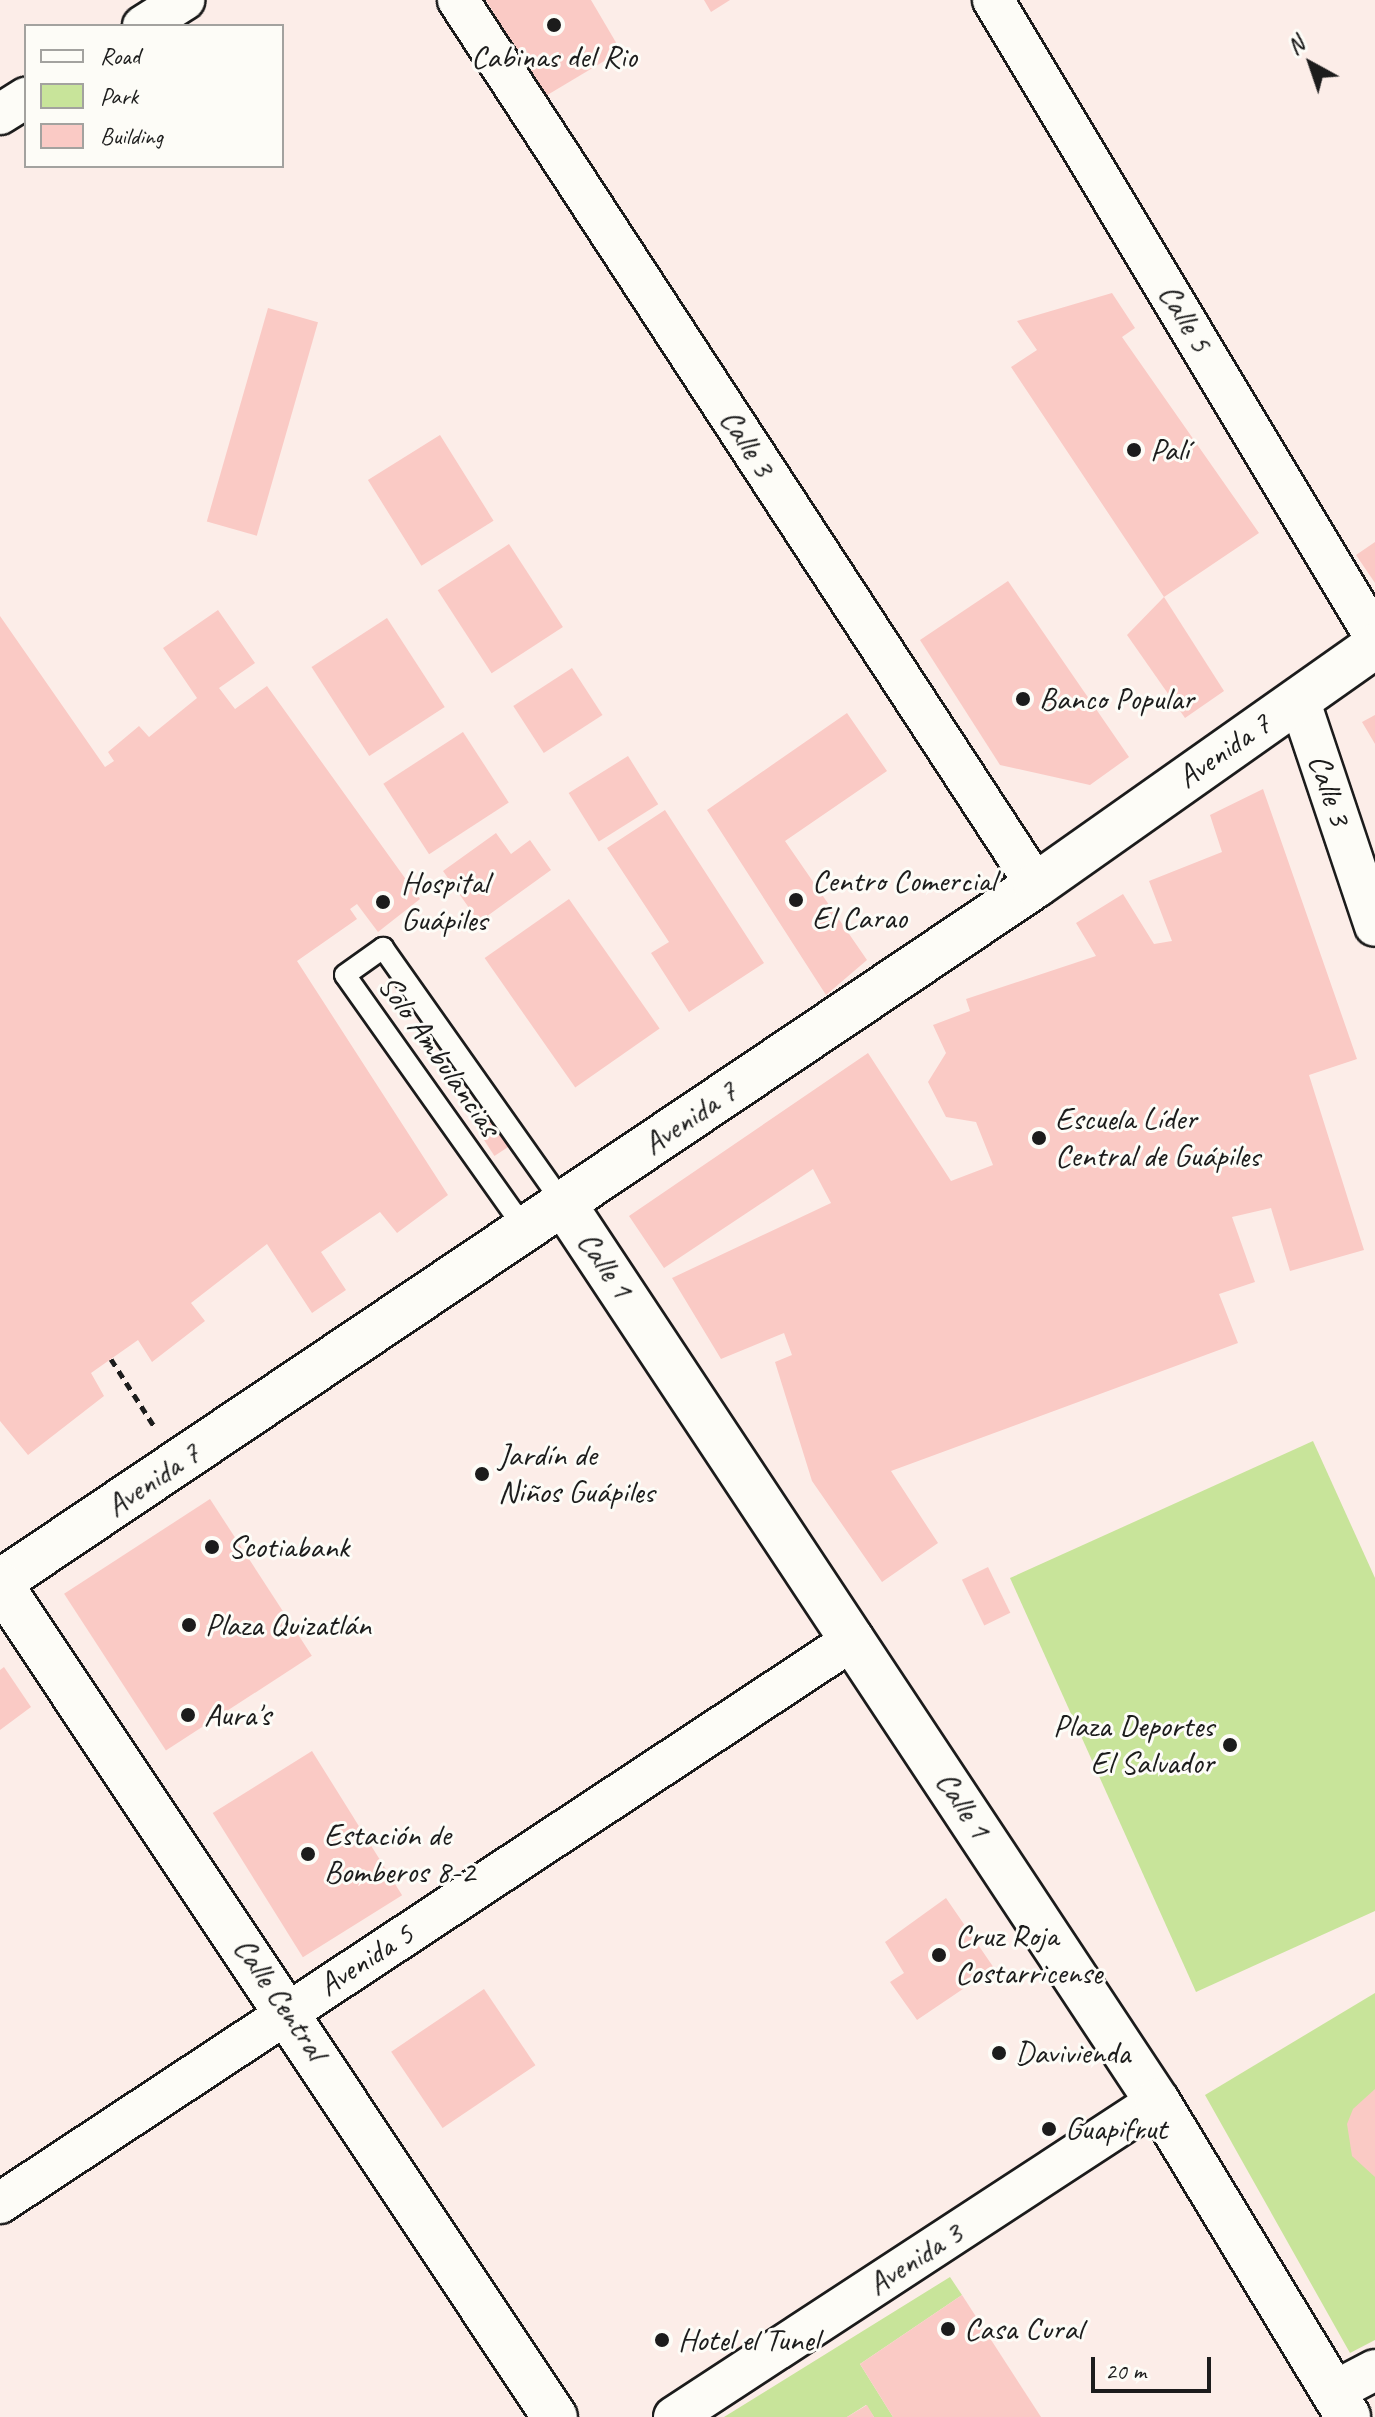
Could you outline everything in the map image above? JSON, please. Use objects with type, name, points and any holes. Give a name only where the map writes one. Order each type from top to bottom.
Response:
[{"type":"main road","name":"Avenida 7","points":[[0,1583],[1036,885],[1375,646]]},
{"type":"main road","name":"Calle 1","points":[[563,1203],[1157,2101],[1341,2404]]},
{"type":"main road","name":"Calle Central","points":[[0,1583],[288,2010],[555,2417]]},
{"type":"street","name":"Calle 3","points":[[458,0],[1036,885]]},
{"type":"street","name":"Calle 5","points":[[993,0],[1375,637]]},
{"type":"street","points":[[0,114],[24,99]]},
{"type":"street","name":"Calle 3","points":[[1299,699],[1375,926]]},
{"type":"street","name":"Avenida 5","points":[[0,2203],[854,1639]]},
{"type":"street","name":"Avenida 3","points":[[674,2417],[1157,2101]]},
{"type":"street","points":[[1341,2404],[1375,2370]]},
{"type":"lane","name":"Solo Ambulancias","points":[[525,1229],[345,975],[383,948],[563,1203]]},
{"type":"path","points":[[111,1359],[178,1464]]},
{"type":"green space","name":"Plaza Deportes El Salvador","points":[[1313,1441],[1375,1578],[1375,1911],[1196,1992],[1010,1578]]},
{"type":"green space","points":[[1375,1993],[1375,2340],[1350,2353],[1205,2095]]},
{"type":"green space","points":[[950,2277],[962,2295],[860,2364],[893,2417],[874,2417],[866,2405],[847,2417],[724,2417]]},
{"type":"building","name":"Cabinas del Rio","points":[[486,0],[591,0],[621,51],[544,97]]},
{"type":"building","name":"Cabinas del Rio","points":[[704,0],[730,0],[711,12]]},
{"type":"building","name":"Palí","points":[[1112,293],[1135,328],[1122,337],[1259,533],[1164,597],[1011,367],[1037,350],[1017,321]]},
{"type":"building","points":[[268,308],[318,322],[257,536],[207,521]]},
{"type":"building","points":[[440,435],[494,521],[421,566],[368,480]]},
{"type":"building","points":[[1375,542],[1375,583],[1356,555]]},
{"type":"building","points":[[509,544],[563,627],[492,673],[438,590]]},
{"type":"building","name":"Banco Popular","points":[[1008,581],[1129,757],[1090,785],[1000,765],[920,640]]},
{"type":"building","points":[[1164,597],[1224,691],[1185,718],[1127,635]]},
{"type":"building","points":[[218,610],[255,663],[219,688],[235,709],[267,686],[420,899],[378,932],[357,904],[350,909],[357,919],[297,961],[448,1195],[397,1233],[380,1212],[321,1252],[346,1290],[312,1313],[267,1244],[191,1303],[205,1321],[152,1362],[138,1340],[91,1373],[104,1396],[28,1455],[0,1421],[0,616],[105,767],[114,761],[108,752],[139,726],[149,737],[197,698],[163,648]]},
{"type":"building","points":[[387,618],[445,707],[369,756],[312,667]]},
{"type":"building","points":[[572,668],[602,715],[544,753],[513,706]]},
{"type":"building","name":"Centro Comercial El Carao","points":[[847,713],[887,771],[785,841],[867,960],[826,995],[707,810]]},
{"type":"building","points":[[1375,715],[1375,744],[1362,722]]},
{"type":"building","points":[[463,732],[509,802],[429,854],[383,784]]},
{"type":"building","points":[[628,756],[658,804],[599,841],[569,793]]},
{"type":"building","name":"Escuela Líder Central de Guápiles","points":[[1263,789],[1357,1059],[1309,1075],[1364,1250],[1290,1271],[1271,1208],[1232,1217],[1255,1282],[1219,1294],[1238,1343],[891,1471],[938,1543],[882,1582],[812,1481],[775,1362],[792,1355],[784,1333],[721,1359],[672,1278],[831,1203],[813,1169],[664,1268],[629,1216],[868,1053],[951,1181],[993,1165],[976,1122],[946,1117],[928,1082],[946,1053],[933,1025],[970,1011],[966,999],[1096,956],[1076,923],[1123,894],[1154,944],[1172,941],[1149,881],[1222,852],[1210,815]]},
{"type":"building","points":[[665,810],[764,963],[689,1012],[651,953],[669,942],[607,848]]},
{"type":"building","points":[[496,833],[511,854],[530,840],[551,870],[479,922],[443,871]]},
{"type":"building","points":[[569,899],[660,1028],[575,1088],[485,958]]},
{"type":"building","points":[[496,1118],[513,1144],[494,1156],[478,1130]]},
{"type":"building","name":"Plaza Quizatlán","points":[[210,1499],[312,1656],[166,1751],[64,1594]]},
{"type":"building","points":[[988,1567],[1010,1613],[984,1626],[962,1580]]},
{"type":"building","points":[[4,1667],[31,1707],[0,1730],[0,1670]]},
{"type":"building","name":"Estación de Bomberos 8-2","points":[[312,1751],[402,1895],[303,1957],[213,1813]]},
{"type":"building","name":"Cruz Roja Costarricense","points":[[946,1898],[994,1968],[917,2020],[890,1982],[904,1973],[885,1942]]},
{"type":"building","points":[[484,1989],[535,2065],[443,2128],[391,2052]]},
{"type":"building","points":[[1375,2089],[1375,2177],[1352,2156],[1347,2124],[1353,2109]]},
{"type":"building","name":"Casa Cural","points":[[962,2295],[1041,2417],[893,2417],[860,2364]]},
{"type":"building","points":[[867,2405],[874,2417],[847,2417]]},
{"type":"place","name":"Cabinas del Rio","points":[[554,25]]},
{"type":"place","name":"Palí","points":[[1134,450]]},
{"type":"place","name":"Banco Popular","points":[[1023,699]]},
{"type":"place","name":"Centro Comercial El Carao","points":[[796,900]]},
{"type":"place","name":"Hospital Guápiles","points":[[383,902]]},
{"type":"place","name":"Escuela Líder Central de Guápiles","points":[[1039,1138]]},
{"type":"place","name":"Jardín de Niños Guápiles","points":[[482,1474]]},
{"type":"place","name":"Scotiabank","points":[[212,1547]]},
{"type":"place","name":"Plaza Quizatlán","points":[[189,1625]]},
{"type":"place","name":"Aura's","points":[[188,1715]]},
{"type":"place","name":"Plaza Deportes El Salvador","points":[[1230,1745]]},
{"type":"place","name":"Estación de Bomberos 8-2","points":[[308,1854]]},
{"type":"place","name":"Cruz Roja Costarricense","points":[[939,1955]]},
{"type":"place","name":"Davivienda","points":[[999,2053]]},
{"type":"place","name":"Guapifrut","points":[[1049,2129]]},
{"type":"place","name":"Casa Cural","points":[[948,2329]]},
{"type":"place","name":"Hotel el Tunel","points":[[662,2340]]}]
